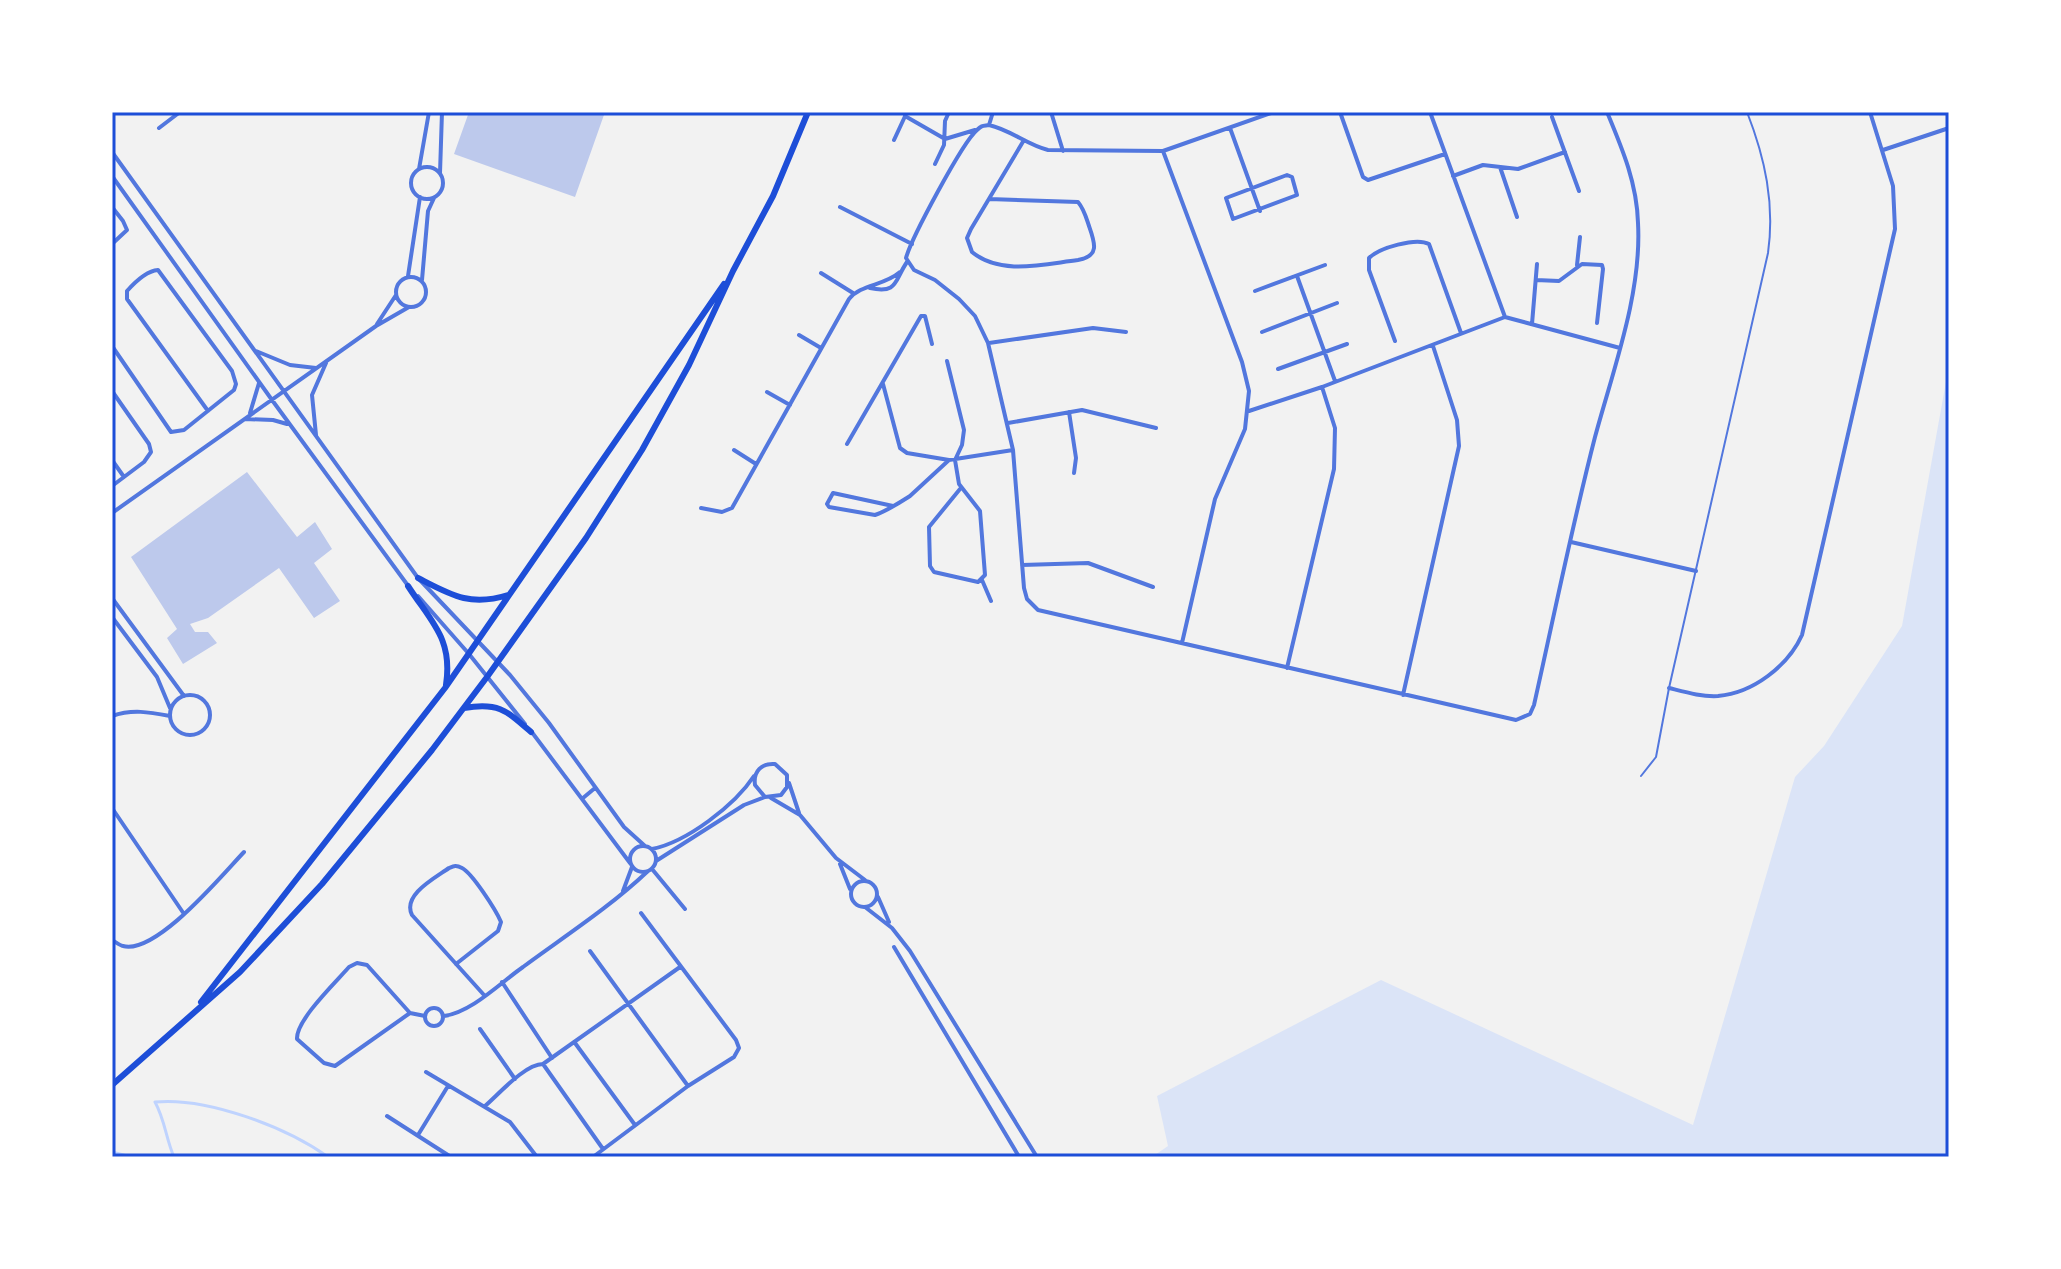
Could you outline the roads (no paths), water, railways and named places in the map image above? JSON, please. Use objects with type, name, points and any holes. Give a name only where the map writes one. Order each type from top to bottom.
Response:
[{"type":"main road","points":[[112,1085],[240,972],[322,884],[498,662],[586,538],[642,450],[689,365],[733,271],[773,196],[808,112]]},
{"type":"main road","points":[[189,1018],[445,688],[733,271]]},
{"type":"main road","points":[[418,578],[465,599],[492,600],[510,594]]},
{"type":"main road","points":[[408,586],[445,643],[449,663],[445,688]]},
{"type":"main road","points":[[464,708],[488,705],[502,708],[531,732]]},
{"type":"street","points":[[159,128],[180,112]]},
{"type":"street","points":[[419,169],[429,112]]},
{"type":"street","points":[[112,510],[376,326],[409,307],[419,305],[425,298],[427,289],[422,280],[428,211],[443,187],[440,173],[442,112]]},
{"type":"street","points":[[935,164],[945,139],[945,121],[949,112]]},
{"type":"street","points":[[989,125],[993,112]]},
{"type":"street","points":[[1051,112],[1063,151]]},
{"type":"street","points":[[894,140],[906,114],[945,139],[989,125],[1036,147],[1063,151],[1163,151],[1274,112]]},
{"type":"street","points":[[1340,112],[1363,177],[1368,180],[1445,154]]},
{"type":"street","points":[[1430,112],[1505,317]]},
{"type":"street","points":[[907,262],[914,270],[935,280],[959,299],[975,316],[988,343],[1013,450],[1027,599],[1038,610],[1516,720],[1530,714],[1534,705],[1637,266],[1639,223],[1629,166],[1607,112]]},
{"type":"street","points":[[1669,688],[1718,696],[1744,688],[1782,665],[1802,635],[1895,229],[1896,202],[1870,112]]},
{"type":"street","points":[[1552,117],[1579,191]]},
{"type":"street","points":[[1230,128],[1260,211]]},
{"type":"street","points":[[1883,151],[1949,128]]},
{"type":"street","points":[[701,508],[730,511],[854,293],[887,282],[900,272],[939,190],[976,130]]},
{"type":"street","points":[[989,199],[1078,202],[1096,244],[1094,253],[1087,259],[1013,267],[1001,266],[976,256],[968,246],[967,238],[989,199],[1024,140]]},
{"type":"street","points":[[1163,151],[1242,362],[1249,391],[1245,429],[1212,509],[1182,643]]},
{"type":"street","points":[[112,152],[418,578],[498,662],[549,723],[624,827],[652,849],[674,842],[737,798],[764,765],[775,764],[785,770],[800,815],[836,858],[873,884],[892,928],[910,951],[1037,1157]]},
{"type":"street","points":[[1453,176],[1483,165],[1518,169],[1565,152]]},
{"type":"street","points":[[434,198],[420,197],[411,186],[412,176],[419,169],[428,167],[440,173]]},
{"type":"street","points":[[1500,167],[1517,217]]},
{"type":"street","points":[[1289,175],[1298,192],[1296,197],[1260,211],[1234,220],[1225,201],[1227,197],[1289,175]]},
{"type":"street","points":[[112,176],[408,586],[469,654],[583,798],[631,865],[639,872],[650,870]]},
{"type":"street","points":[[376,326],[396,294],[397,285],[408,276],[420,197]]},
{"type":"street","points":[[112,207],[127,227],[125,234],[112,244]]},
{"type":"street","points":[[840,207],[912,244]]},
{"type":"street","points":[[1577,267],[1580,237]]},
{"type":"street","points":[[1395,341],[1369,270],[1369,258],[1376,252],[1421,241],[1429,244],[1461,333]]},
{"type":"street","points":[[1536,280],[1559,281],[1586,263],[1603,267],[1597,323]]},
{"type":"street","points":[[1532,324],[1537,264]]},
{"type":"street","points":[[1255,291],[1325,265]]},
{"type":"street","points":[[112,346],[171,432],[184,430],[208,411],[234,390],[235,378],[161,272],[152,270],[127,291],[127,299],[208,411]]},
{"type":"street","points":[[821,273],[854,293]]},
{"type":"street","points":[[408,276],[422,280]]},
{"type":"street","points":[[1297,276],[1335,381]]},
{"type":"street","points":[[396,294],[401,303],[409,307]]},
{"type":"street","points":[[1262,332],[1337,303]]},
{"type":"street","points":[[847,444],[921,316],[925,316],[932,344]]},
{"type":"street","points":[[1249,411],[1322,387],[1505,317],[1620,348]]},
{"type":"street","points":[[988,343],[1093,328],[1126,332]]},
{"type":"street","points":[[799,335],[821,348]]},
{"type":"street","points":[[1278,369],[1347,344]]},
{"type":"street","points":[[1403,695],[1459,446],[1457,420],[1433,346]]},
{"type":"street","points":[[254,350],[290,365],[318,368]]},
{"type":"street","points":[[316,438],[312,395],[327,361]]},
{"type":"street","points":[[947,361],[964,430],[955,460],[960,489],[977,503],[980,511],[985,575],[982,580]]},
{"type":"street","points":[[883,382],[900,448],[907,453],[955,460],[1013,450]]},
{"type":"street","points":[[250,415],[259,383]]},
{"type":"street","points":[[1287,668],[1334,469],[1335,428],[1322,387]]},
{"type":"street","points":[[112,391],[149,444],[151,452],[144,462],[112,486]]},
{"type":"street","points":[[767,392],[790,405]]},
{"type":"street","points":[[1008,423],[1069,411],[1098,413],[1156,428]]},
{"type":"street","points":[[1069,411],[1076,458],[1074,473]]},
{"type":"street","points":[[244,419],[276,420],[290,425]]},
{"type":"street","points":[[734,450],[757,464]]},
{"type":"street","points":[[112,460],[124,477]]},
{"type":"street","points":[[893,506],[833,493],[827,504],[868,516],[893,506],[910,496],[949,460]]},
{"type":"street","points":[[960,489],[929,527],[930,566],[934,572],[982,580]]},
{"type":"street","points":[[1571,542],[1696,571]]},
{"type":"street","points":[[1022,565],[1088,563],[1153,587]]},
{"type":"street","points":[[982,580],[991,601]]},
{"type":"street","points":[[112,598],[184,696]]},
{"type":"street","points":[[112,617],[157,677],[173,727],[182,734],[193,735],[207,726],[210,715],[207,704],[193,695],[175,701],[170,713]]},
{"type":"street","points":[[112,716],[125,711],[170,713]]},
{"type":"street","points":[[756,774],[757,790],[800,815]]},
{"type":"street","points":[[444,1016],[460,1012],[502,982],[622,893],[650,870],[656,861],[721,818],[785,791],[788,781]]},
{"type":"street","points":[[583,798],[595,788]]},
{"type":"street","points":[[112,808],[184,914]]},
{"type":"street","points":[[622,893],[632,851],[645,846]]},
{"type":"street","points":[[652,849],[656,861]]},
{"type":"street","points":[[112,940],[122,946],[130,946],[164,933],[244,852]]},
{"type":"street","points":[[836,858],[854,903],[865,907],[892,928]]},
{"type":"street","points":[[456,964],[498,931],[501,922],[470,875],[460,866],[449,868],[416,893],[409,904],[412,915],[456,964],[484,995]]},
{"type":"street","points":[[650,870],[685,909]]},
{"type":"street","points":[[851,892],[857,882],[865,880]]},
{"type":"street","points":[[865,907],[873,904],[877,896]]},
{"type":"street","points":[[593,1157],[688,1086],[734,1057],[739,1048],[641,913]]},
{"type":"street","points":[[894,947],[1018,1155]]},
{"type":"street","points":[[590,951],[688,1086]]},
{"type":"street","points":[[410,1013],[335,1066],[324,1063],[297,1039],[298,1028],[308,1015],[349,967],[357,963],[367,965],[410,1013],[425,1016]]},
{"type":"street","points":[[485,1106],[536,1064],[543,1064],[552,1058],[680,967]]},
{"type":"street","points":[[502,982],[552,1058]]},
{"type":"street","points":[[433,1007],[439,1008],[444,1016],[443,1022],[435,1026],[427,1022],[425,1016],[433,1007]]},
{"type":"street","points":[[480,1029],[515,1079]]},
{"type":"street","points":[[574,1042],[635,1125]]},
{"type":"street","points":[[543,1064],[603,1149]]},
{"type":"street","points":[[426,1072],[510,1122],[537,1157]]},
{"type":"street","points":[[418,1135],[449,1085]]},
{"type":"street","points":[[387,1116],[451,1157]]},
{"type":"lane","points":[[1641,776],[1656,757],[1771,233],[1764,159],[1747,112]]},
{"type":"waterway","points":[[174,1157],[155,1102],[198,1104],[245,1116],[291,1135],[328,1157]]},
{"type":"waterway","points":[[112,1152],[131,1157]]}]
